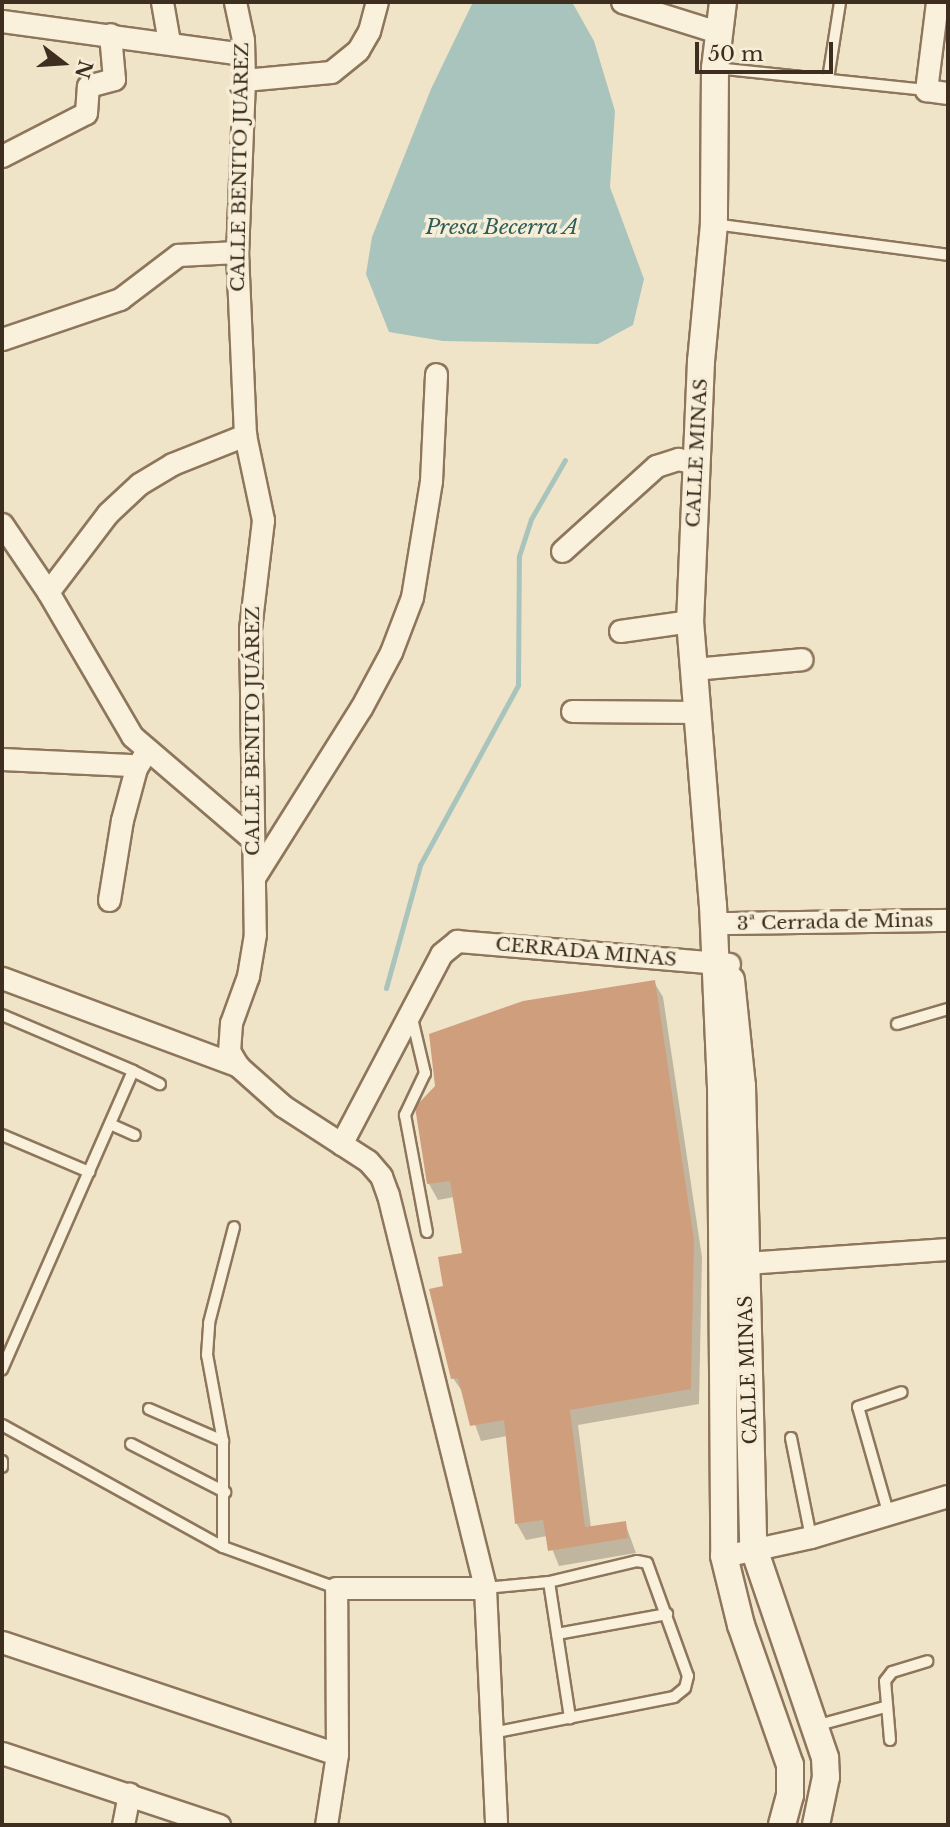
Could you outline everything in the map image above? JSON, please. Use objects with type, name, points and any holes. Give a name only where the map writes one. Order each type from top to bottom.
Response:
[{"type":"street","points":[[162,2],[169,41]]},
{"type":"street","name":"CALLE BENITO JUÁREZ","points":[[235,2],[244,80],[237,252],[245,435],[262,520],[250,629],[252,839],[255,876],[253,954],[228,1036],[229,1051],[238,1066]]},
{"type":"street","points":[[244,80],[331,72],[358,50],[369,31],[377,2]]},
{"type":"street","name":"CALLE MINAS","points":[[723,2],[715,68],[714,224],[696,463],[690,621],[722,963],[742,1086],[733,1264],[724,1556],[741,1625],[790,1765],[790,1795],[782,1825]]},
{"type":"street","points":[[937,2],[926,90],[948,93]]},
{"type":"street","points":[[623,4],[718,32]]},
{"type":"street","points":[[5,24],[169,41],[243,54]]},
{"type":"street","points":[[2,156],[86,113],[88,86],[114,79],[110,34]]},
{"type":"street","points":[[2,339],[120,299],[178,255],[237,252]]},
{"type":"street","points":[[255,876],[360,708],[391,652],[412,597],[431,481],[436,374]]},
{"type":"street","points":[[48,592],[108,513],[139,484],[172,464],[245,435]]},
{"type":"street","points":[[562,551],[656,466],[678,459],[696,463]]},
{"type":"street","points":[[2,524],[9,554],[48,592],[138,758],[252,839]]},
{"type":"street","points":[[620,631],[690,621]]},
{"type":"street","points":[[693,669],[802,659]]},
{"type":"street","points":[[572,711],[698,712]]},
{"type":"street","points":[[2,759],[138,758]]},
{"type":"street","points":[[109,900],[122,820],[138,758]]},
{"type":"street","name":"3ª Cerrada de Minas","points":[[717,914],[948,920]]},
{"type":"street","name":"CERRADA MINAS","points":[[410,1012],[441,954],[457,942],[722,963]]},
{"type":"street","points":[[2,978],[238,1066],[283,1106],[341,1144],[381,1176],[485,1588],[496,1825]]},
{"type":"street","points":[[341,1144],[410,1012]]},
{"type":"street","points":[[733,1264],[948,1249]]},
{"type":"street","name":"CALLE MINAS","points":[[733,1264],[753,1546],[815,1726],[826,1777],[816,1825]]},
{"type":"street","points":[[724,1556],[753,1546],[811,1537],[948,1496]]},
{"type":"street","points":[[326,1825],[337,1754],[336,1588],[485,1588]]},
{"type":"street","points":[[2,1642],[337,1754]]},
{"type":"street","points":[[778,1731],[815,1726]]},
{"type":"street","points":[[2,1753],[219,1825]]},
{"type":"street","points":[[123,1825],[129,1794]]},
{"type":"lane","points":[[828,79],[840,2]]},
{"type":"lane","points":[[715,68],[926,90]]},
{"type":"lane","points":[[714,224],[948,255]]},
{"type":"lane","points":[[897,1024],[948,1009]]},
{"type":"lane","points":[[410,1012],[425,1073],[405,1115],[427,1233]]},
{"type":"lane","points":[[2,1015],[160,1084]]},
{"type":"lane","points":[[2,1370],[6,1351],[133,1071]]},
{"type":"lane","points":[[110,1124],[135,1135]]},
{"type":"lane","points":[[2,1135],[89,1172]]},
{"type":"lane","points":[[223,1547],[223,1441],[207,1354],[209,1323],[234,1227]]},
{"type":"lane","points":[[888,1512],[858,1407],[902,1392]]},
{"type":"lane","points":[[149,1409],[223,1441]]},
{"type":"lane","points":[[2,1425],[223,1547],[336,1588]]},
{"type":"lane","points":[[791,1438],[811,1537]]},
{"type":"lane","points":[[131,1444],[225,1492]]},
{"type":"lane","points":[[2,1461],[2,1467]]},
{"type":"lane","points":[[485,1588],[549,1582],[637,1561],[647,1563],[688,1676],[685,1689],[674,1697],[492,1733]]},
{"type":"lane","points":[[549,1582],[570,1718]]},
{"type":"lane","points":[[557,1634],[667,1614]]},
{"type":"lane","points":[[890,1740],[885,1707],[888,1676],[927,1661]]},
{"type":"lane","points":[[815,1726],[885,1707]]},
{"type":"water","name":"Presa Becerra A","points":[[473,2],[572,2],[594,41],[615,111],[610,187],[644,279],[633,325],[598,344],[443,341],[389,332],[366,274],[372,237],[431,89]]},
{"type":"building","points":[[655,980],[694,1240],[691,1389],[570,1410],[585,1527],[626,1521],[628,1538],[548,1551],[543,1520],[515,1524],[504,1420],[470,1426],[458,1378],[451,1379],[429,1289],[443,1286],[438,1257],[462,1253],[450,1181],[427,1184],[415,1107],[435,1086],[429,1034],[523,1001]]},
{"type":"waterway","points":[[386,988],[420,865],[518,685],[519,556],[531,519],[565,460]]}]
